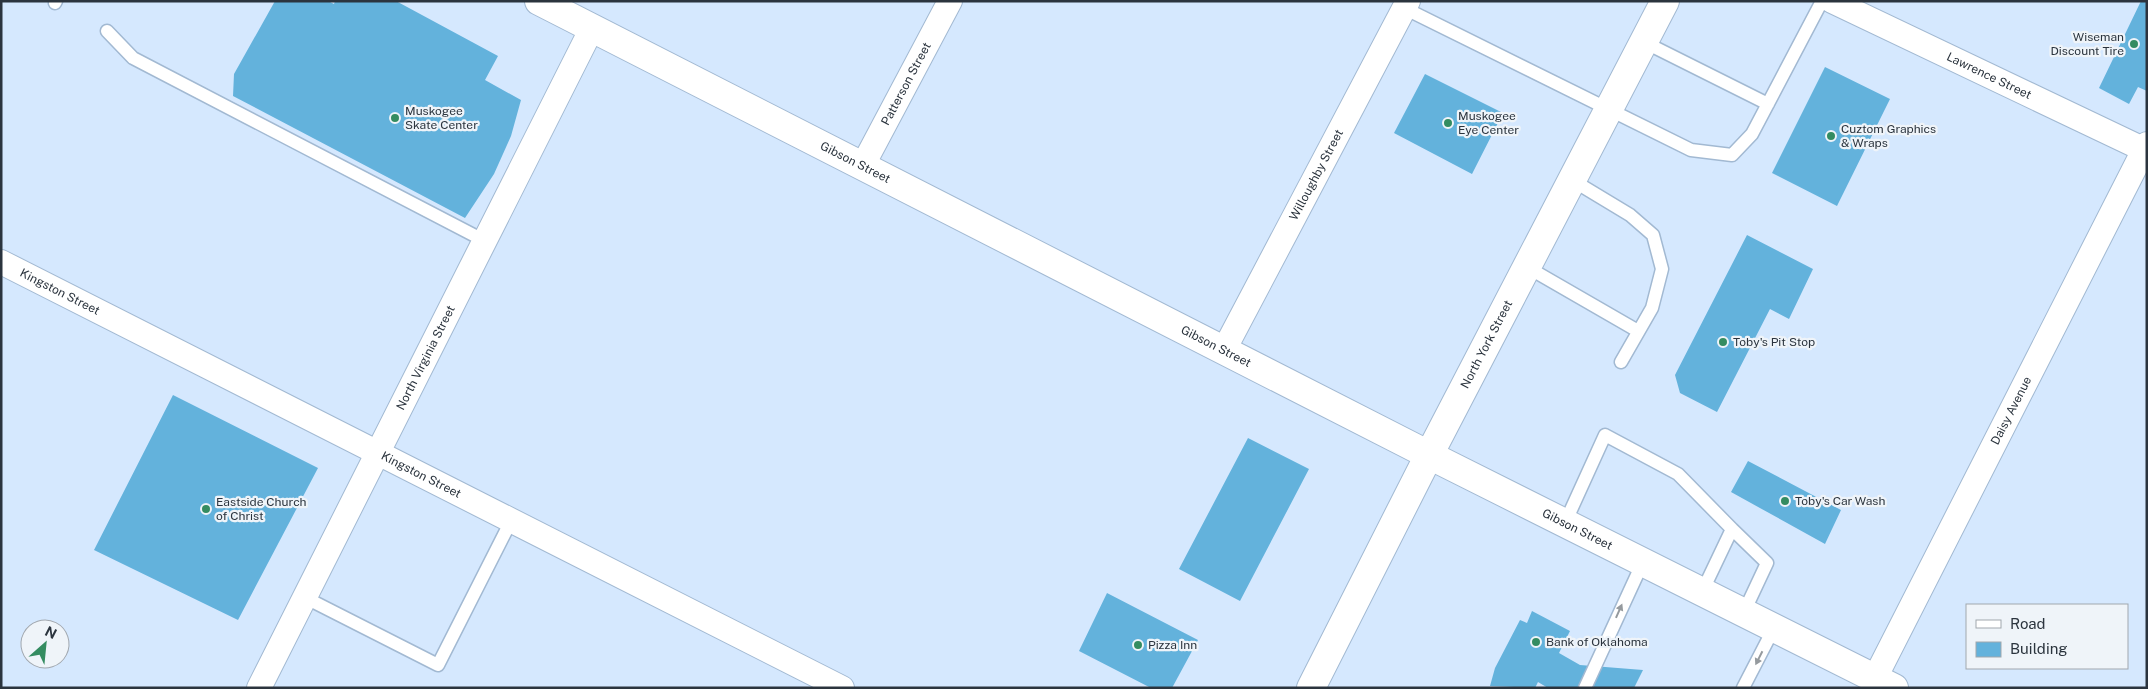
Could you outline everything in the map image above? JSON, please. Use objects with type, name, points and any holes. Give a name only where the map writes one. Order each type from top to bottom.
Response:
[{"type":"street","name":"Gibson Street","points":[[539,1],[1565,524],[1884,683]]},
{"type":"street","name":"Patterson Street","points":[[863,165],[950,1]]},
{"type":"street","name":"North York Street","points":[[1311,688],[1429,455],[1665,1]]},
{"type":"street","name":"Lawrence Street","points":[[1832,1],[2146,148]]},
{"type":"street","name":"Willoughby Street","points":[[1224,350],[1406,5]]},
{"type":"street","name":"North Virginia Street","points":[[259,688],[592,28]]},
{"type":"street","name":"Daisy Avenue","points":[[1884,683],[2146,148]]},
{"type":"street","name":"Kingston Street","points":[[1,262],[842,688]]},
{"type":"lane","points":[[1406,5],[1690,150],[1732,156],[1752,134],[1822,1]]},
{"type":"lane","points":[[107,31],[133,58],[485,241]]},
{"type":"lane","points":[[1644,42],[1768,104]]},
{"type":"lane","points":[[1572,180],[1630,215],[1653,235],[1662,269],[1652,308],[1621,362]]},
{"type":"lane","points":[[1527,267],[1638,331]]},
{"type":"lane","points":[[1565,524],[1605,435],[1678,474],[1767,563],[1744,612]]},
{"type":"lane","points":[[304,597],[438,665],[511,520]]},
{"type":"lane","points":[[1702,592],[1732,529]]},
{"type":"lane","points":[[1585,688],[1643,562]]},
{"type":"lane","points":[[1743,688],[1774,628]]},
{"type":"building","name":"Muskogee Skate Center","points":[[275,1],[328,1],[334,4],[335,1],[396,1],[498,56],[485,80],[521,100],[511,136],[494,174],[465,218],[233,96],[234,74]]},
{"type":"building","name":"Wiseman Discount Tire","points":[[2141,1],[2147,1],[2147,91],[2138,87],[2129,104],[2099,88]]},
{"type":"building","name":"Cuztom Graphics & Wraps","points":[[1825,67],[1890,99],[1837,206],[1772,173]]},
{"type":"building","name":"Muskogee Eye Center","points":[[1425,74],[1503,113],[1472,174],[1394,133]]},
{"type":"building","name":"Toby's Pit Stop","points":[[1747,235],[1813,269],[1789,319],[1770,309],[1717,412],[1680,393],[1675,375]]},
{"type":"building","name":"Eastside Church of Christ","points":[[173,395],[318,468],[238,620],[94,550]]},
{"type":"building","points":[[1248,438],[1309,469],[1240,601],[1179,569]]},
{"type":"building","name":"Toby's Car Wash","points":[[1748,461],[1841,510],[1825,544],[1731,492]]},
{"type":"building","name":"Pizza Inn","points":[[1107,593],[1198,640],[1172,688],[1151,688],[1079,651]]},
{"type":"building","name":"Bank of Oklahoma","points":[[1532,611],[1570,631],[1559,653],[1580,665],[1643,670],[1634,688],[1548,688],[1538,682],[1535,688],[1490,686],[1495,668],[1520,620],[1527,623]]},
{"type":"place","name":"Wiseman Discount Tire","points":[[2134,44]]},
{"type":"place","name":"Muskogee Skate Center","points":[[395,118]]},
{"type":"place","name":"Muskogee Eye Center","points":[[1448,123]]},
{"type":"place","name":"Cuztom Graphics & Wraps","points":[[1831,136]]},
{"type":"place","name":"Toby's Pit Stop","points":[[1723,342]]},
{"type":"place","name":"Toby's Car Wash","points":[[1785,501]]},
{"type":"place","name":"Eastside Church of Christ","points":[[206,509]]},
{"type":"place","name":"Bank of Oklahoma","points":[[1536,642]]},
{"type":"place","name":"Pizza Inn","points":[[1138,645]]}]
